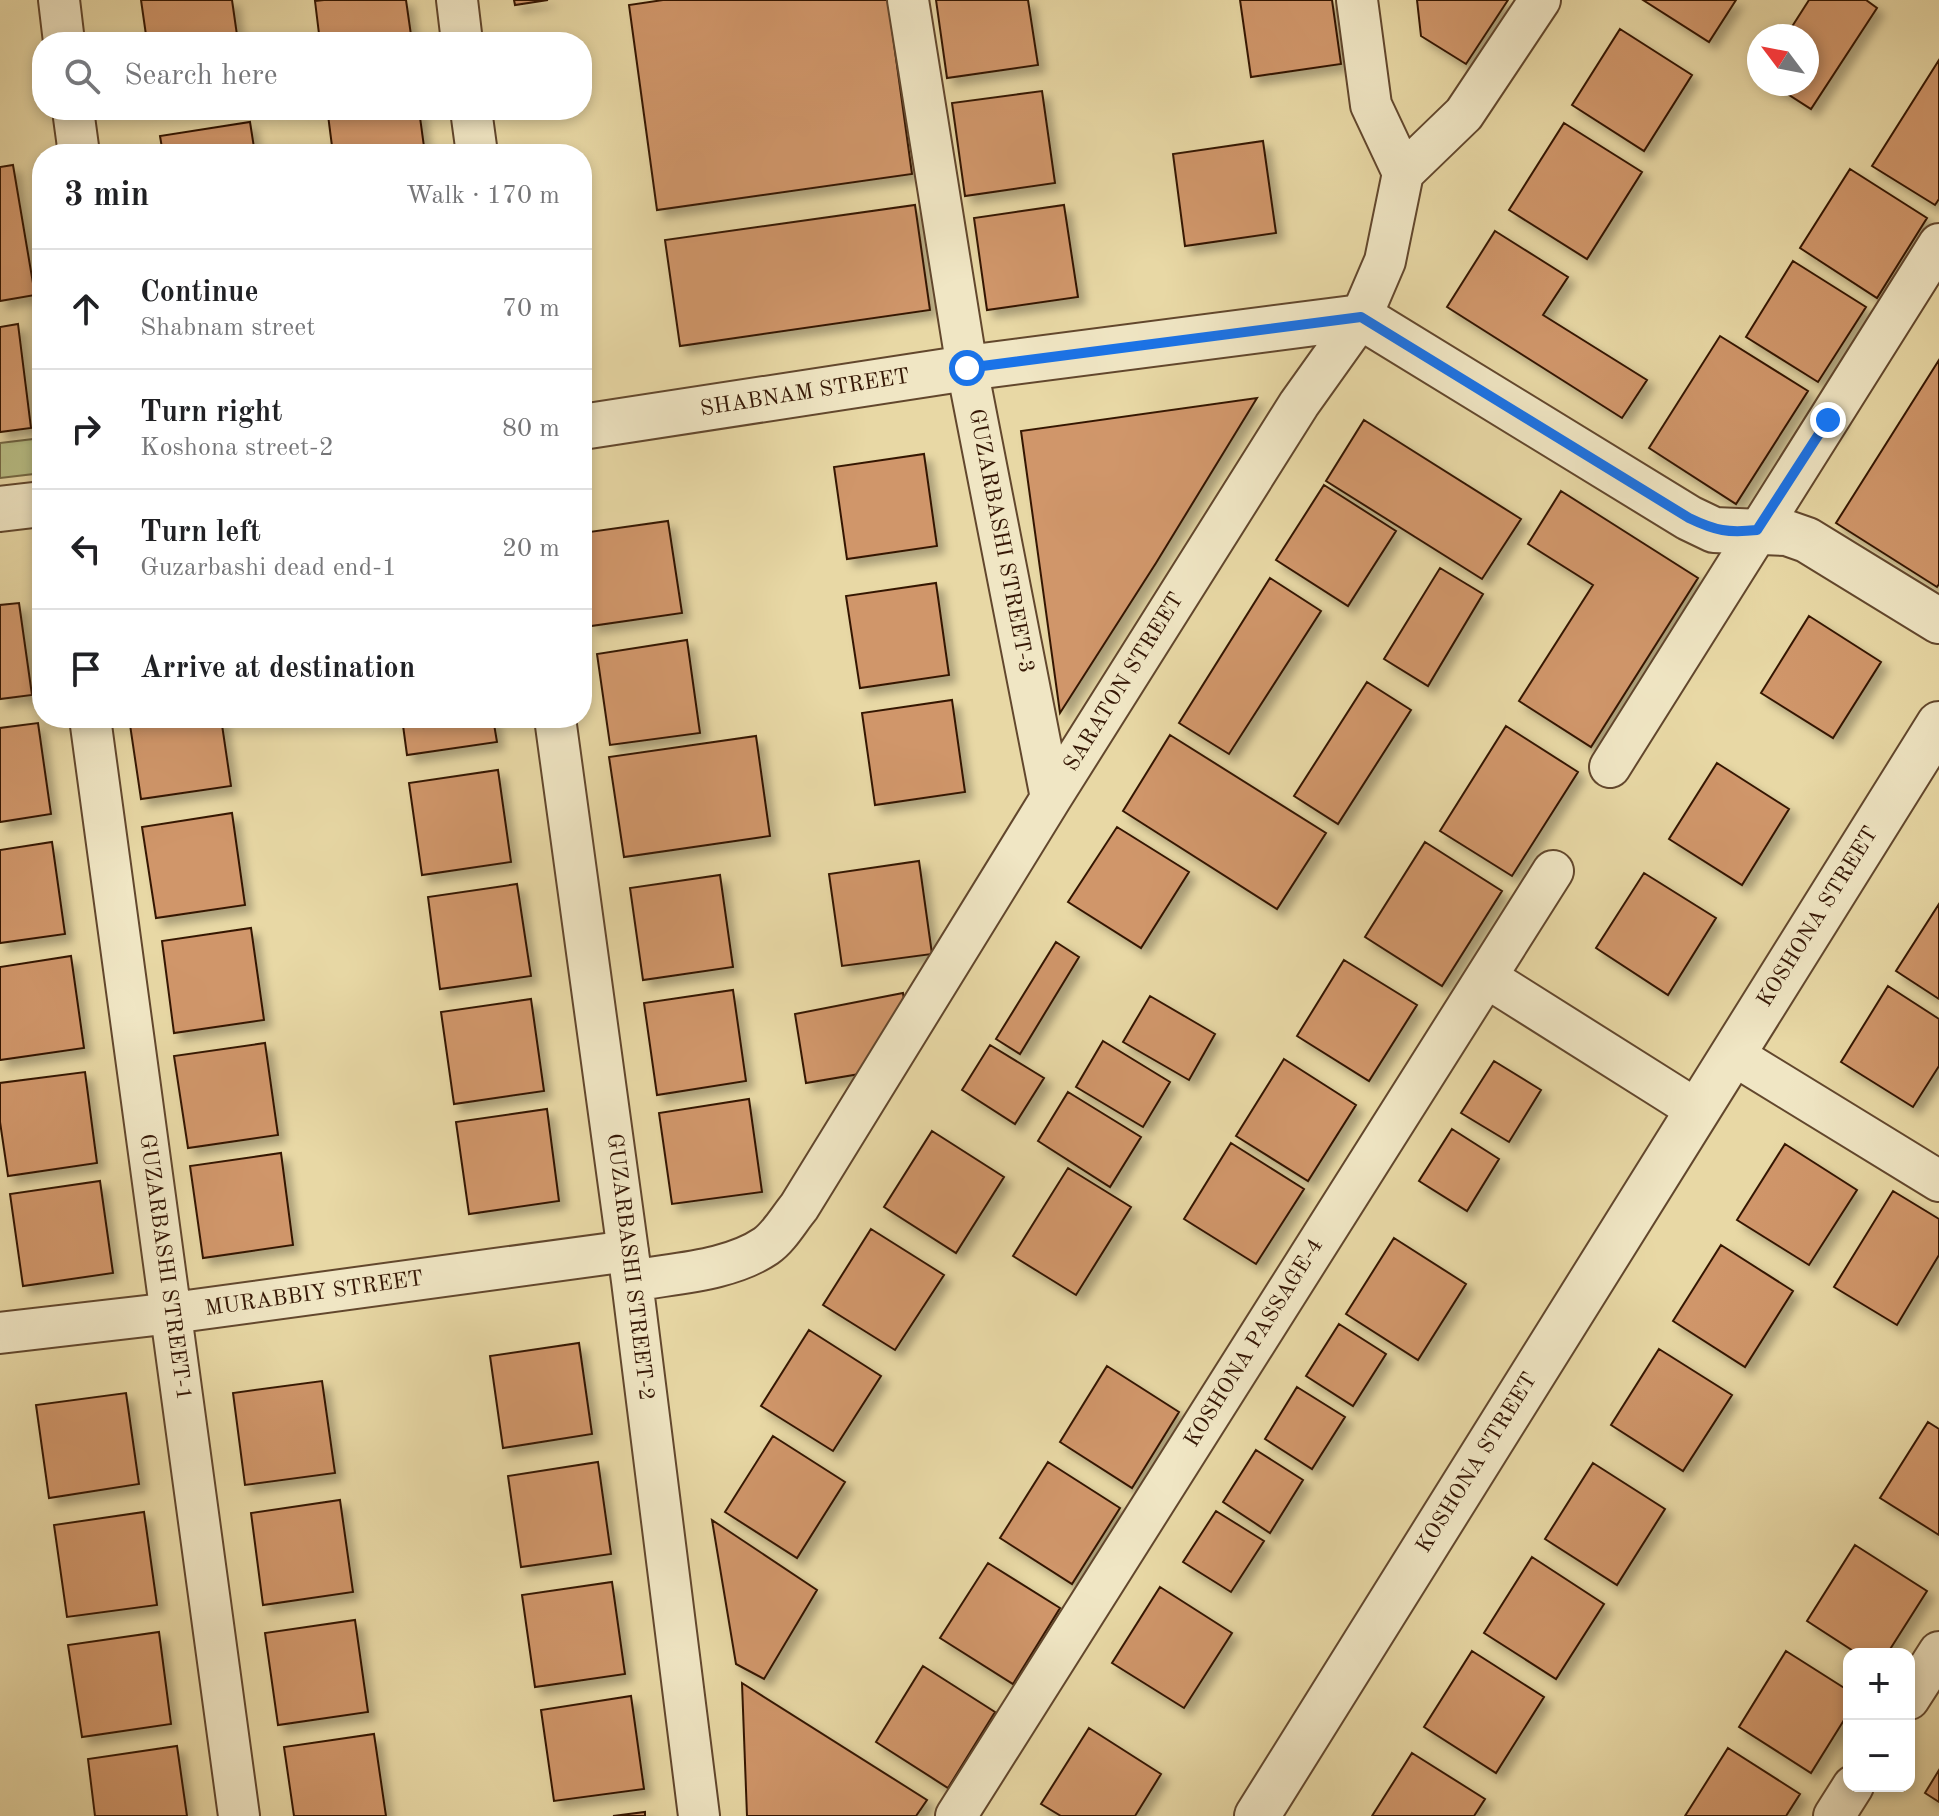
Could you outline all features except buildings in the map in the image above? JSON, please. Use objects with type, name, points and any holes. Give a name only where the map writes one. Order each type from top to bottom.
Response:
[{"type":"street","points":[[59,0],[63,32]]},
{"type":"street","points":[[457,0],[461,32]]},
{"type":"street","name":"GUZARBASHI STREET-3","points":[[908,0],[967,368],[1051,798]]},
{"type":"street","points":[[1357,0],[1371,105],[1403,173],[1464,114],[1540,0]]},
{"type":"street","points":[[74,120],[78,144]]},
{"type":"street","points":[[472,120],[476,144]]},
{"type":"street","name":"SARATON STREET","points":[[630,1266],[725,1264],[769,1244],[799,1207],[1299,404],[1361,317],[1385,261],[1403,173]]},
{"type":"street","points":[[1610,767],[1939,244]]},
{"type":"street","points":[[1361,317],[1689,518],[1714,530],[1787,533],[1807,540],[1939,621]]},
{"type":"street","name":"SHABNAM STREET","points":[[592,425],[967,368],[1361,317]]},
{"type":"street","points":[[0,509],[32,505]]},
{"type":"street","name":"KOSHONA STREET","points":[[1257,1816],[1939,724]]},
{"type":"street","name":"GUZARBASHI STREET-1","points":[[91,728],[239,1816]]},
{"type":"street","name":"GUZARBASHI STREET-2","points":[[556,728],[630,1266],[699,1816]]},
{"type":"street","name":"KOSHONA PASSAGE-4","points":[[956,1816],[1553,871]]},
{"type":"street","points":[[1486,977],[1697,1110]]},
{"type":"street","points":[[1732,1054],[1939,1181]]},
{"type":"street","name":"MURABBIY STREET","points":[[0,1333],[630,1266]]},
{"type":"street","points":[[1915,1690],[1939,1652]]},
{"type":"street","points":[[1834,1816],[1849,1792]]},
{"type":"green space","points":[[32,439],[32,474],[0,478],[0,443]]},
{"type":"route","points":[[967,368],[1361,317],[1689,518],[1714,530],[1731,532],[1757,530],[1828,420]]}]
